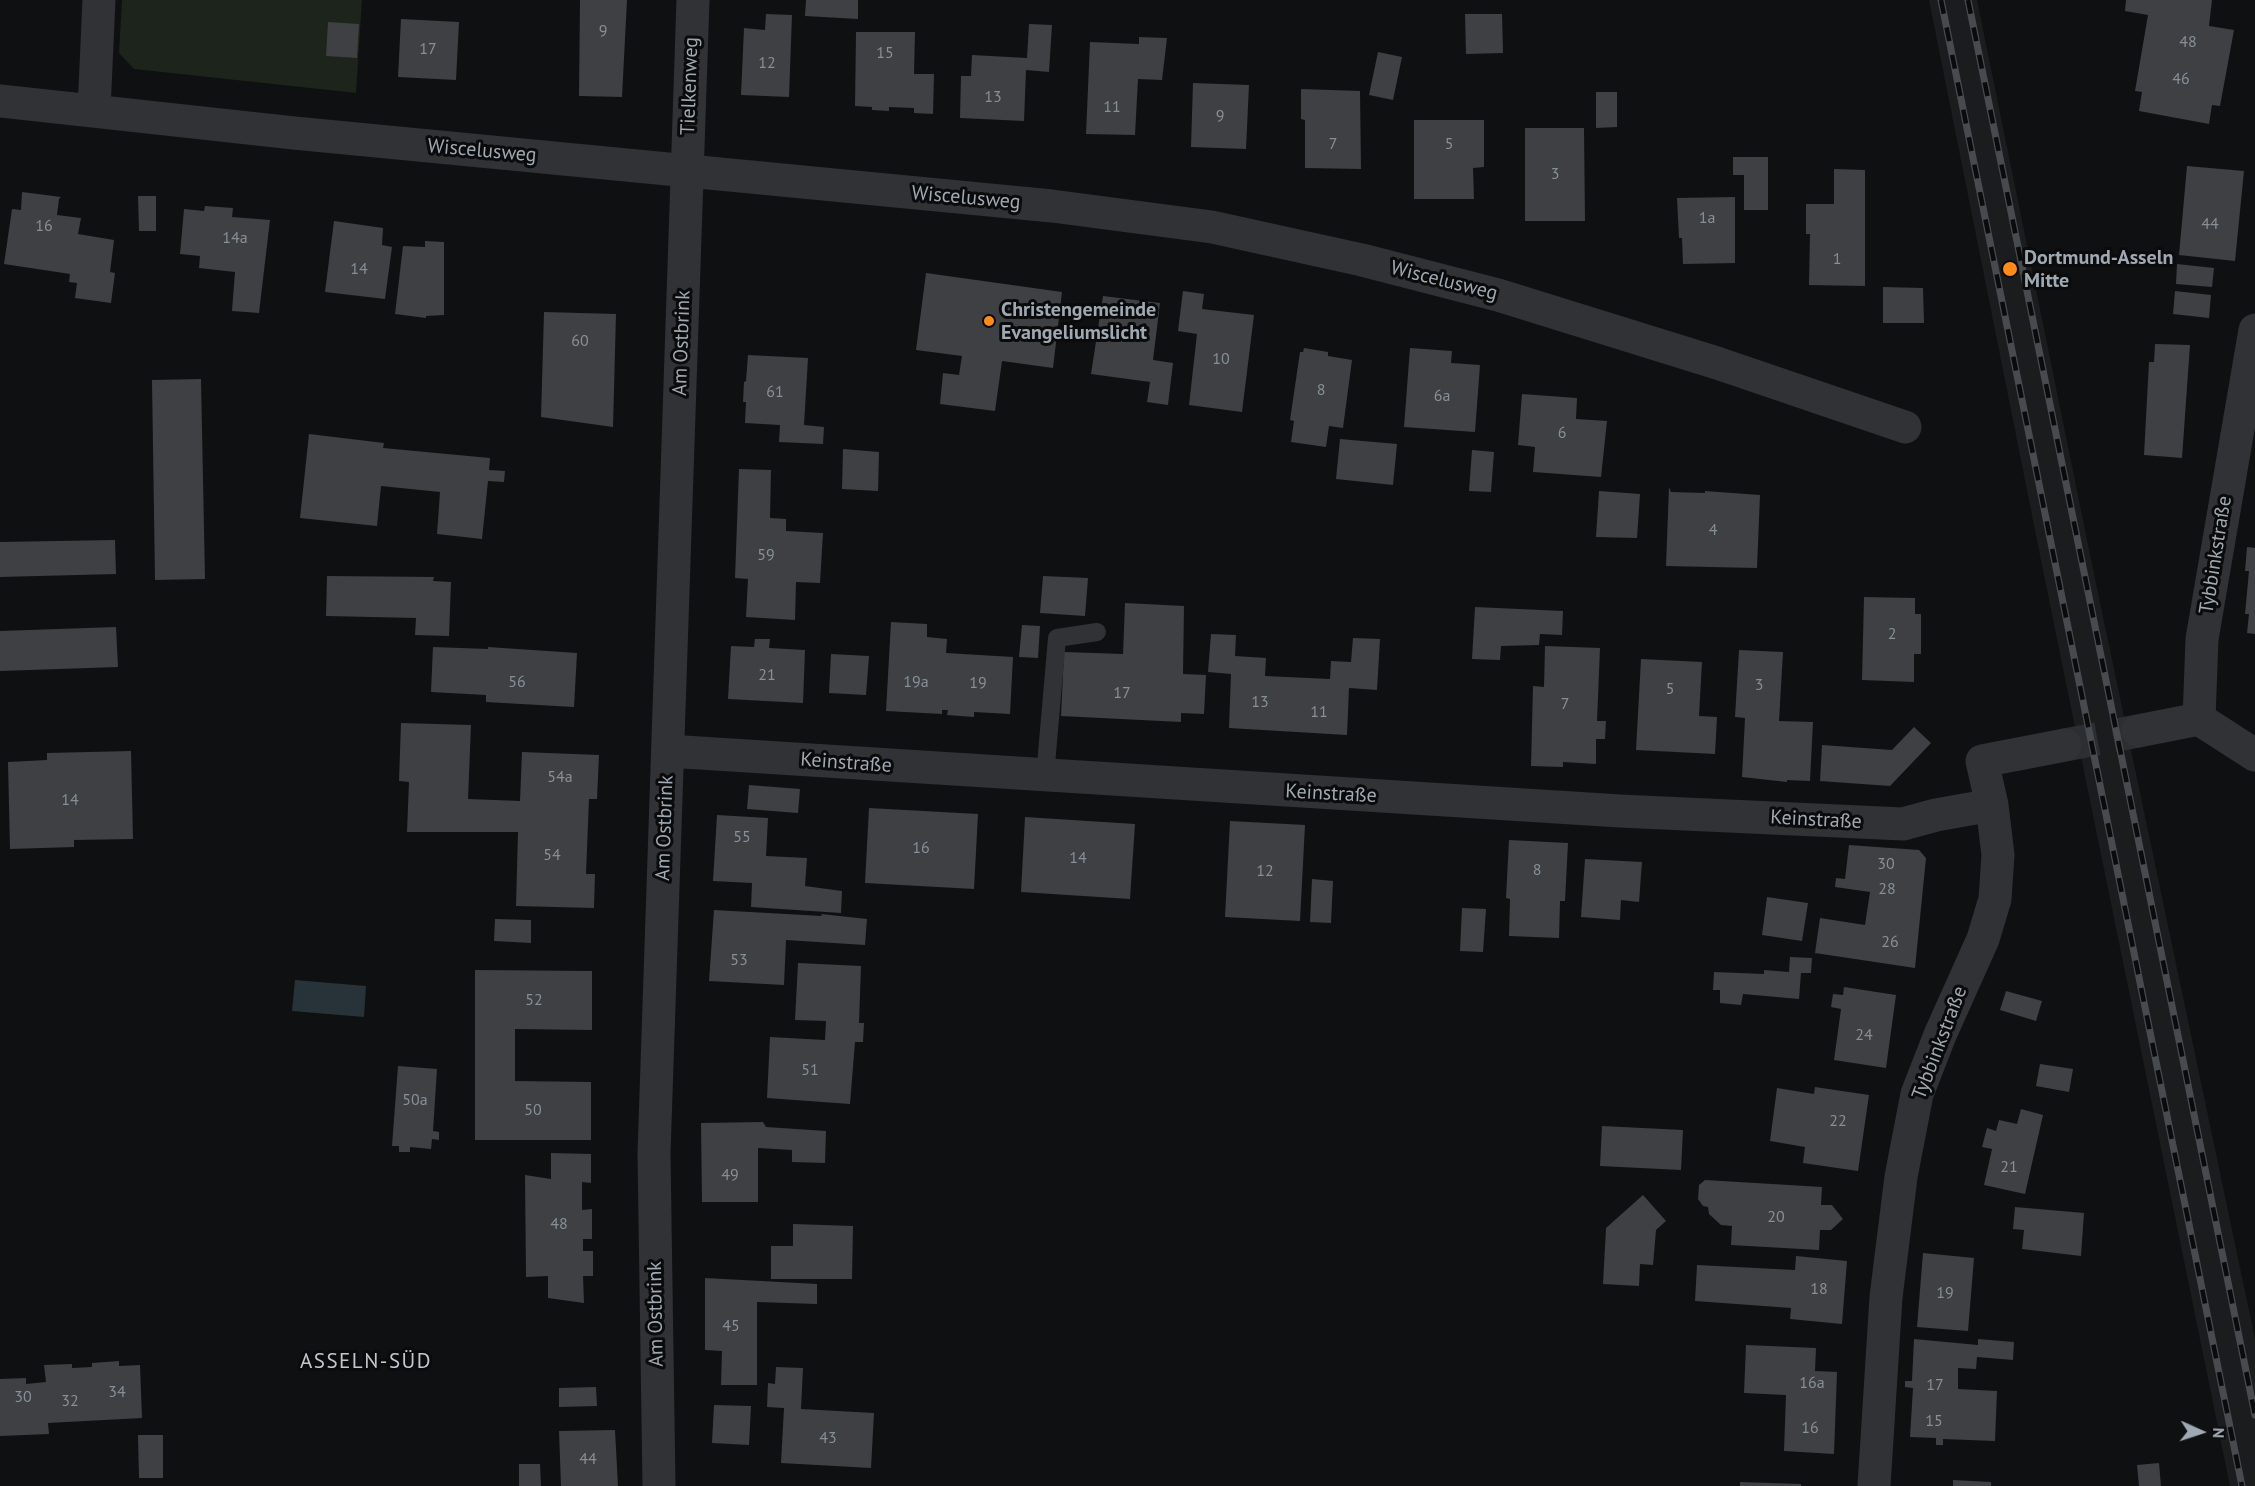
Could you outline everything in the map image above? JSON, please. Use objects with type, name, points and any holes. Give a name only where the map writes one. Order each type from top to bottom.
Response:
[{"type":"street","points":[[94,110],[99,0]]},
{"type":"street","name":"Tielkenweg","points":[[687,171],[693,0]]},
{"type":"street","name":"Wiscelusweg","points":[[0,101],[294,133],[1052,206],[1212,227],[1362,260],[1498,295],[1717,363],[1905,427]]},
{"type":"street","name":"Am Ostbrink","points":[[659,1486],[654,1154],[687,171]]},
{"type":"street","name":"Tybbinkstraße","points":[[2199,719],[2202,639],[2255,330]]},
{"type":"street","points":[[2138,731],[2199,719],[2255,755]]},
{"type":"street","name":"Tybbinkstraße","points":[[1874,1486],[1886,1297],[1901,1176],[1917,1094],[1940,1035],[1983,939],[1995,899],[1998,855],[1992,805],[1982,761],[2065,745]]},
{"type":"street","name":"Keinstraße","points":[[668,752],[1620,811],[1903,824],[1936,815],[1992,805]]},
{"type":"lane","points":[[1045,776],[1056,638],[1096,632]]},
{"type":"shaded area","points":[[122,0],[362,0],[356,93],[134,69],[119,53]]},
{"type":"shaded area","points":[[1929,0],[1977,0],[2094,574],[2255,1339],[2255,1486],[2230,1486]]},
{"type":"shaded area","points":[[295,980],[366,986],[364,1017],[292,1011]]},
{"type":"building","points":[[580,0],[627,0],[622,97],[579,96]]},
{"type":"building","points":[[806,0],[858,0],[858,19],[805,16]]},
{"type":"building","points":[[2126,0],[2212,0],[2209,26],[2234,30],[2220,106],[2212,105],[2209,124],[2139,111],[2142,92],[2135,91],[2148,15],[2125,11]]},
{"type":"building","points":[[766,14],[792,15],[789,97],[741,95],[744,28],[765,30]]},
{"type":"building","points":[[1465,14],[1502,14],[1503,53],[1466,54]]},
{"type":"building","points":[[401,19],[459,22],[456,80],[398,77]]},
{"type":"building","points":[[328,22],[359,24],[357,58],[326,56]]},
{"type":"building","points":[[1029,24],[1052,25],[1049,72],[1026,70],[1024,121],[960,118],[961,76],[971,76],[972,55],[1027,58]]},
{"type":"building","points":[[856,32],[915,32],[914,74],[934,74],[933,114],[914,113],[914,108],[889,107],[889,111],[855,106]]},
{"type":"building","points":[[1139,37],[1167,38],[1162,80],[1138,79],[1135,135],[1086,134],[1090,42],[1139,44]]},
{"type":"building","points":[[1378,52],[1402,57],[1393,100],[1369,95]]},
{"type":"building","points":[[1193,83],[1249,85],[1246,149],[1191,147]]},
{"type":"building","points":[[1301,89],[1360,91],[1361,169],[1305,168],[1305,120],[1301,119]]},
{"type":"building","points":[[1596,92],[1617,92],[1617,127],[1596,128]]},
{"type":"building","points":[[1414,120],[1484,120],[1484,167],[1473,168],[1474,199],[1414,199]]},
{"type":"building","points":[[1525,128],[1584,128],[1585,221],[1525,221]]},
{"type":"building","points":[[1733,157],[1768,157],[1768,210],[1744,210],[1744,175],[1733,175]]},
{"type":"building","points":[[2187,166],[2244,171],[2235,261],[2179,255]]},
{"type":"building","points":[[1834,169],[1865,170],[1865,286],[1809,285],[1810,234],[1806,234],[1806,204],[1834,204]]},
{"type":"building","points":[[22,192],[61,197],[57,215],[81,218],[78,234],[114,240],[110,272],[115,273],[111,303],[75,298],[77,283],[69,282],[70,274],[4,264],[12,209],[21,210]]},
{"type":"building","points":[[138,196],[156,196],[156,231],[139,231]]},
{"type":"building","points":[[1735,197],[1735,263],[1683,264],[1677,198]]},
{"type":"building","points":[[205,206],[233,208],[232,217],[270,220],[259,313],[232,311],[235,272],[199,268],[200,256],[180,254],[184,209],[204,211]]},
{"type":"building","points":[[334,221],[383,228],[382,245],[392,247],[385,299],[325,292]]},
{"type":"building","points":[[425,241],[444,242],[444,315],[426,316],[426,318],[395,314],[403,246],[425,247]]},
{"type":"building","points":[[2177,264],[2214,268],[2212,287],[2176,284]]},
{"type":"building","name":"Christengemeinde Evangeliumslicht","points":[[926,273],[1062,292],[1053,368],[1002,361],[995,411],[940,404],[943,373],[959,375],[962,356],[916,350]]},
{"type":"building","points":[[1883,287],[1923,288],[1924,323],[1883,323]]},
{"type":"building","points":[[1183,291],[1204,294],[1202,309],[1254,315],[1242,412],[1189,405],[1197,334],[1178,331]]},
{"type":"building","points":[[2175,291],[2211,295],[2209,318],[2173,314]]},
{"type":"building","points":[[1103,296],[1160,303],[1153,360],[1173,363],[1168,405],[1147,402],[1150,382],[1091,374]]},
{"type":"building","points":[[544,312],[616,314],[613,427],[541,417]]},
{"type":"building","points":[[2155,344],[2190,345],[2182,458],[2144,455],[2149,362],[2154,362]]},
{"type":"building","points":[[1304,348],[1328,352],[1328,356],[1352,360],[1343,428],[1329,426],[1326,447],[1291,442],[1294,421],[1290,420],[1300,352],[1303,352]]},
{"type":"building","points":[[1410,348],[1452,351],[1451,363],[1480,365],[1475,432],[1404,427]]},
{"type":"building","points":[[748,355],[808,358],[804,425],[824,427],[823,444],[779,442],[780,425],[745,423],[746,402],[743,402]]},
{"type":"building","points":[[201,379],[205,579],[155,580],[152,380]]},
{"type":"building","points":[[1522,394],[1577,398],[1576,419],[1607,421],[1601,477],[1533,472],[1535,447],[1518,445]]},
{"type":"building","points":[[309,434],[384,443],[383,448],[490,458],[489,470],[505,471],[504,482],[488,481],[482,539],[437,534],[440,492],[381,486],[377,526],[300,518]]},
{"type":"building","points":[[1340,439],[1397,444],[1393,485],[1336,479]]},
{"type":"building","points":[[843,449],[879,452],[878,491],[842,489]]},
{"type":"building","points":[[1472,450],[1494,452],[1491,492],[1469,491]]},
{"type":"building","points":[[739,469],[771,470],[770,518],[786,519],[786,531],[823,533],[820,583],[796,582],[795,620],[746,617],[748,579],[735,578]]},
{"type":"building","points":[[1669,487],[1671,492],[1705,493],[1705,491],[1760,495],[1757,568],[1666,566]]},
{"type":"building","points":[[1599,491],[1640,494],[1637,538],[1596,537]]},
{"type":"building","points":[[115,540],[116,574],[0,577],[0,542]]},
{"type":"building","points":[[2247,547],[2255,548],[2255,634],[2247,633],[2249,614],[2245,614],[2249,571],[2245,571]]},
{"type":"building","points":[[327,576],[434,577],[433,581],[451,582],[449,636],[415,635],[416,618],[326,616]]},
{"type":"building","points":[[1043,576],[1088,578],[1085,616],[1040,613]]},
{"type":"building","points":[[1864,597],[1915,598],[1915,614],[1921,614],[1921,654],[1914,654],[1914,682],[1862,680]]},
{"type":"building","points":[[1125,603],[1184,606],[1183,674],[1206,675],[1204,714],[1181,713],[1181,722],[1061,716],[1064,652],[1123,654]]},
{"type":"building","points":[[1475,607],[1563,611],[1562,635],[1540,634],[1539,645],[1501,646],[1500,660],[1472,659]]},
{"type":"building","points":[[891,622],[927,624],[927,637],[947,639],[946,653],[1013,657],[1010,714],[974,712],[974,717],[947,715],[948,710],[942,710],[942,714],[886,711]]},
{"type":"building","points":[[1022,625],[1040,626],[1038,658],[1019,657]]},
{"type":"building","points":[[116,627],[118,667],[0,671],[0,631]]},
{"type":"building","points":[[1211,634],[1236,635],[1235,656],[1266,658],[1265,676],[1330,679],[1331,661],[1351,662],[1353,638],[1380,639],[1377,690],[1349,688],[1347,735],[1229,728],[1231,674],[1208,672]]},
{"type":"building","points":[[755,639],[770,639],[769,648],[805,650],[803,703],[728,699],[731,646],[754,647]]},
{"type":"building","points":[[1545,646],[1600,648],[1597,721],[1606,721],[1605,739],[1596,739],[1596,764],[1563,762],[1563,767],[1531,766],[1533,686],[1544,687]]},
{"type":"building","points":[[433,647],[488,649],[488,647],[577,653],[574,707],[486,702],[486,695],[431,692]]},
{"type":"building","points":[[1739,650],[1783,652],[1779,721],[1813,722],[1810,781],[1787,780],[1787,782],[1742,777],[1745,718],[1735,717]]},
{"type":"building","points":[[831,654],[869,656],[866,695],[829,693]]},
{"type":"building","points":[[1641,659],[1702,662],[1699,716],[1717,717],[1715,754],[1636,750]]},
{"type":"building","points":[[401,723],[471,725],[468,799],[520,801],[522,752],[599,755],[597,799],[589,799],[586,874],[595,874],[594,908],[516,906],[518,832],[407,832],[409,782],[399,781]]},
{"type":"building","points":[[1914,727],[1931,743],[1890,786],[1820,781],[1822,745],[1892,750]]},
{"type":"building","points":[[131,751],[133,839],[74,840],[74,847],[10,849],[8,762],[47,760],[47,753]]},
{"type":"building","points":[[749,785],[800,789],[798,813],[747,809]]},
{"type":"building","points":[[869,808],[978,814],[974,889],[865,883]]},
{"type":"building","points":[[717,815],[768,818],[766,856],[807,858],[805,886],[842,891],[841,913],[751,907],[752,883],[713,881]]},
{"type":"building","points":[[1025,817],[1135,824],[1130,899],[1021,892]]},
{"type":"building","points":[[1230,821],[1305,825],[1300,921],[1225,917]]},
{"type":"building","points":[[1509,840],[1568,843],[1565,901],[1560,901],[1559,938],[1509,936],[1510,899],[1506,898]]},
{"type":"building","points":[[1849,845],[1919,850],[1926,858],[1915,968],[1815,953],[1820,918],[1865,925],[1870,892],[1835,887],[1836,878],[1845,879]]},
{"type":"building","points":[[1585,859],[1642,862],[1639,902],[1621,900],[1620,920],[1581,917]]},
{"type":"building","points":[[1312,879],[1333,881],[1331,923],[1310,922]]},
{"type":"building","points":[[1767,897],[1808,903],[1802,941],[1762,935]]},
{"type":"building","points":[[1462,908],[1486,909],[1483,952],[1460,951]]},
{"type":"building","points":[[714,910],[822,916],[821,914],[867,919],[865,945],[786,940],[784,985],[709,981]]},
{"type":"building","points":[[495,919],[531,920],[531,943],[494,941]]},
{"type":"building","points":[[1790,957],[1812,958],[1811,973],[1801,973],[1799,999],[1743,994],[1741,1005],[1720,1003],[1720,990],[1713,990],[1714,972],[1764,974],[1764,970],[1789,972]]},
{"type":"building","points":[[798,963],[861,966],[859,1023],[864,1023],[863,1042],[855,1042],[850,1104],[767,1098],[770,1037],[825,1040],[826,1021],[795,1020]]},
{"type":"building","points":[[475,970],[592,971],[592,1030],[515,1029],[515,1081],[591,1082],[591,1140],[475,1140]]},
{"type":"building","points":[[1844,987],[1896,995],[1886,1068],[1834,1060],[1841,1009],[1831,1007],[1833,994],[1843,995]]},
{"type":"building","points":[[2006,991],[2042,1001],[2036,1021],[2000,1010]]},
{"type":"building","points":[[2040,1064],[2073,1069],[2069,1092],[2036,1086]]},
{"type":"building","points":[[398,1066],[437,1069],[433,1131],[439,1132],[439,1140],[432,1139],[431,1149],[410,1147],[410,1152],[399,1152],[399,1146],[392,1146]]},
{"type":"building","points":[[1815,1087],[1869,1095],[1858,1171],[1803,1163],[1805,1147],[1770,1141],[1777,1088],[1814,1094]]},
{"type":"building","points":[[2021,1109],[2043,1115],[2025,1194],[1984,1185],[1992,1149],[1982,1147],[1987,1128],[1996,1131],[1999,1120],[2017,1124]]},
{"type":"building","points":[[763,1122],[766,1127],[826,1131],[825,1163],[792,1162],[792,1150],[758,1148],[758,1202],[702,1202],[701,1123]]},
{"type":"building","points":[[1602,1126],[1683,1130],[1681,1170],[1600,1166]]},
{"type":"building","points":[[551,1153],[591,1154],[591,1183],[582,1182],[582,1210],[592,1209],[592,1239],[583,1239],[583,1251],[593,1251],[593,1276],[583,1276],[584,1303],[548,1298],[548,1276],[526,1277],[525,1175],[551,1179]]},
{"type":"building","points":[[1705,1180],[1822,1187],[1821,1205],[1832,1205],[1843,1219],[1831,1230],[1820,1230],[1819,1250],[1731,1245],[1732,1226],[1721,1225],[1709,1214],[1708,1207],[1703,1206],[1698,1199],[1699,1185]]},
{"type":"building","points":[[1643,1195],[1666,1221],[1656,1230],[1653,1265],[1640,1264],[1639,1286],[1603,1284],[1606,1228]]},
{"type":"building","points":[[2015,1207],[2084,1213],[2081,1256],[2022,1249],[2024,1230],[2013,1229]]},
{"type":"building","points":[[793,1224],[853,1226],[852,1279],[771,1279],[771,1246],[793,1246]]},
{"type":"building","points":[[1923,1253],[1974,1258],[1968,1331],[1917,1327]]},
{"type":"building","points":[[1796,1256],[1847,1261],[1842,1324],[1790,1319],[1791,1308],[1695,1301],[1697,1265],[1795,1270]]},
{"type":"building","points":[[705,1278],[817,1284],[817,1304],[757,1302],[757,1385],[721,1385],[722,1351],[705,1350]]},
{"type":"building","points":[[1914,1339],[1978,1345],[1978,1339],[2014,1342],[2013,1360],[1977,1357],[1976,1369],[1958,1368],[1958,1389],[1997,1391],[1995,1441],[1943,1439],[1943,1445],[1936,1445],[1936,1438],[1910,1437],[1913,1388],[1905,1387],[1905,1381],[1912,1381]]},
{"type":"building","points":[[1746,1345],[1816,1348],[1815,1371],[1837,1372],[1834,1454],[1784,1451],[1786,1395],[1744,1393]]},
{"type":"building","points":[[119,1361],[119,1366],[140,1365],[142,1418],[48,1423],[49,1434],[0,1436],[0,1379],[26,1378],[26,1384],[46,1382],[44,1365],[72,1364],[72,1368],[92,1367],[92,1363]]},
{"type":"building","points":[[776,1367],[803,1368],[801,1409],[874,1413],[871,1468],[781,1463],[784,1408],[767,1407],[768,1383],[775,1384]]},
{"type":"building","points":[[596,1387],[597,1406],[559,1407],[559,1388]]},
{"type":"building","points":[[714,1405],[751,1406],[749,1445],[712,1443]]},
{"type":"building","points":[[615,1430],[618,1486],[561,1486],[559,1431]]},
{"type":"building","points":[[138,1435],[163,1435],[163,1478],[139,1478]]},
{"type":"building","points":[[2159,1463],[2161,1486],[2139,1486],[2137,1465]]},
{"type":"building","points":[[519,1464],[540,1464],[541,1486],[519,1486]]},
{"type":"building","points":[[1953,1480],[1991,1482],[1991,1486],[1953,1486]]},
{"type":"building","points":[[1740,1482],[1801,1484],[1801,1486],[1740,1486]]},
{"type":"tunnel","points":[[2065,745],[2138,731]]},
{"type":"railway","points":[[1941,0],[2242,1486]]},
{"type":"railway","points":[[1968,0],[2255,1415]]},
{"type":"place","name":"Dortmund-Asseln Mitte","points":[[2010,269]]},
{"type":"place","name":"Christengemeinde Evangeliumslicht","points":[[989,321]]},
{"type":"district","name":"ASSELN-SÜD","points":[[366,1362]]}]
